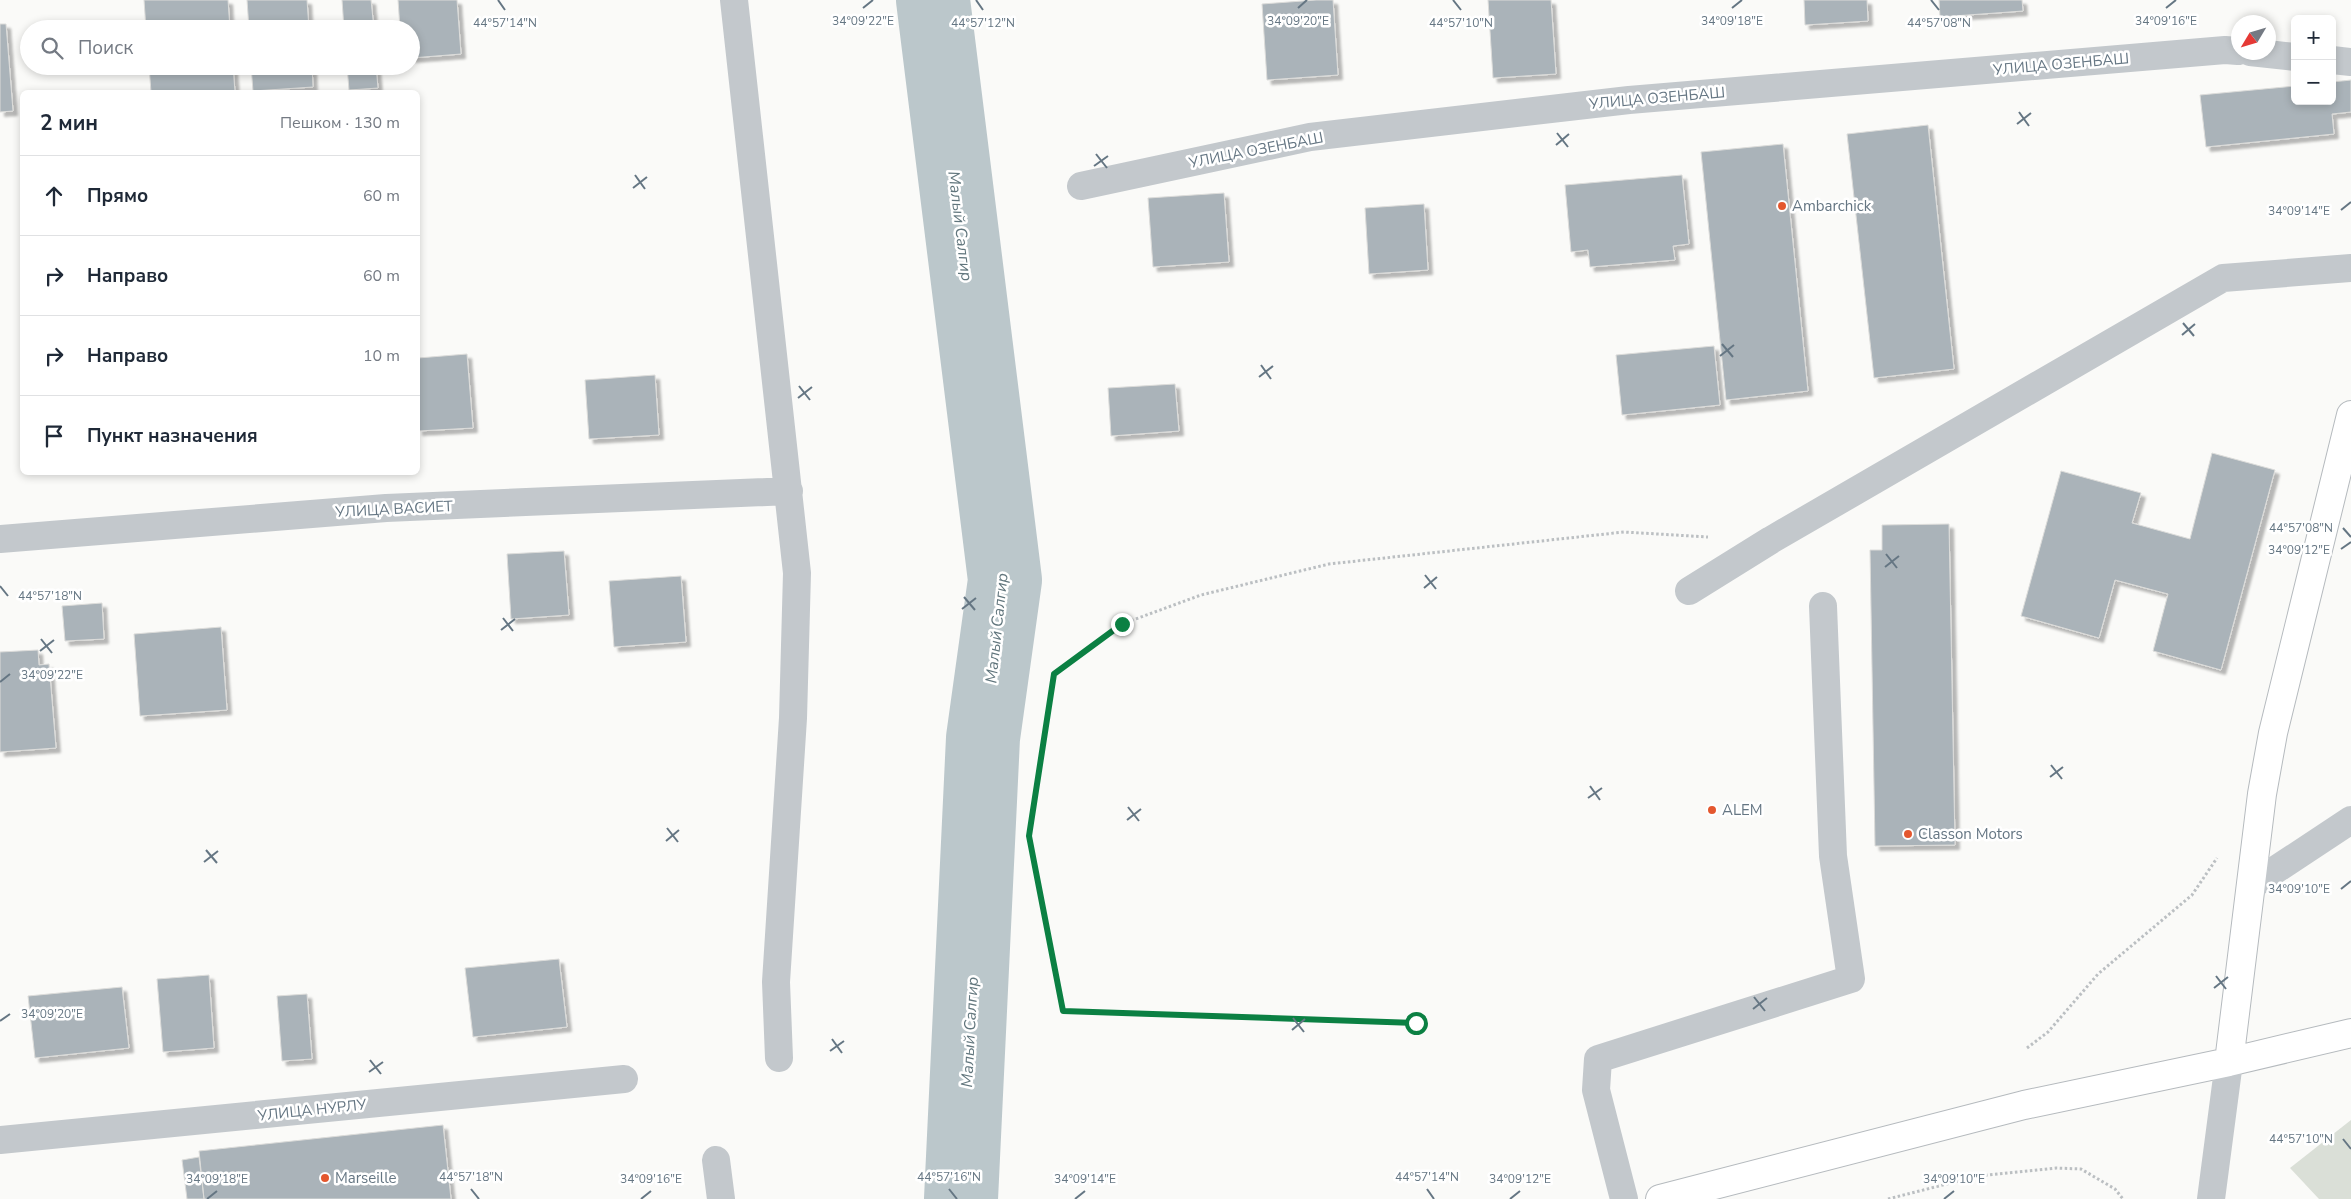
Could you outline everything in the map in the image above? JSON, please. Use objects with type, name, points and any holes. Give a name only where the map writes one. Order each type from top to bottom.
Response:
[{"type":"main road","points":[[2229,1062],[2262,794],[2273,733],[2351,415]]},
{"type":"main road","points":[[1660,1199],[2024,1105],[2229,1062],[2351,1033]]},
{"type":"street","points":[[734,0],[797,572],[793,718],[776,982],[779,1058]]},
{"type":"street","name":"УЛИЦА ОЗЕНБАШ","points":[[1081,186],[1310,137],[1639,99],[2231,51]]},
{"type":"street","points":[[2276,54],[2291,56]]},
{"type":"street","points":[[2336,60],[2351,62]]},
{"type":"street","points":[[1689,591],[1771,540],[2224,278],[2351,268]]},
{"type":"street","name":"УЛИЦА ВАСИЕТ","points":[[0,539],[386,508],[788,491]]},
{"type":"street","points":[[1624,1199],[1596,1090],[1598,1059],[1850,979],[1833,856],[1823,606]]},
{"type":"street","points":[[2251,886],[2351,820]]},
{"type":"street","points":[[2211,1199],[2229,1062]]},
{"type":"street","name":"УЛИЦА НУРЛУ","points":[[0,1140],[624,1079]]},
{"type":"street","points":[[716,1160],[721,1199]]},
{"type":"path","points":[[1416,1023],[1063,1011],[1029,836],[1054,674],[1122,624],[1202,595],[1329,564],[1624,532],[1712,537]]},
{"type":"path","points":[[2027,1048],[2048,1032],[2098,974],[2192,895],[2219,856]]},
{"type":"path","points":[[1888,1199],[1978,1176],[2056,1168],[2081,1169],[2114,1189],[2123,1199]]},
{"type":"shaded area","points":[[2351,1120],[2351,1199],[2319,1199],[2290,1168]]},
{"type":"building","points":[[144,0],[228,0],[229,20],[145,20]]},
{"type":"building","points":[[247,0],[307,0],[308,20],[248,20]]},
{"type":"building","points":[[342,0],[371,0],[373,20],[343,20]]},
{"type":"building","points":[[398,0],[457,0],[461,54],[420,57],[420,20],[399,20]]},
{"type":"building","points":[[1333,0],[1338,75],[1267,80],[1262,4]]},
{"type":"building","points":[[1488,0],[1551,0],[1556,74],[1493,78]]},
{"type":"building","points":[[1804,0],[1867,0],[1868,21],[1805,25]]},
{"type":"building","points":[[1939,0],[2022,0],[2023,11],[1940,17]]},
{"type":"building","points":[[0,24],[6,24],[13,111],[0,112]]},
{"type":"building","points":[[150,75],[234,75],[235,90],[151,90]]},
{"type":"building","points":[[252,75],[312,75],[313,87],[253,90]]},
{"type":"building","points":[[348,75],[377,75],[378,88],[349,90]]},
{"type":"building","points":[[2351,80],[2351,112],[2332,114],[2334,134],[2206,147],[2200,95],[2291,86],[2291,105],[2336,105],[2336,82]]},
{"type":"building","points":[[1928,125],[1954,369],[1874,378],[1847,134]]},
{"type":"building","points":[[1783,144],[1808,391],[1726,400],[1701,152]]},
{"type":"building","points":[[1682,175],[1689,244],[1673,246],[1675,260],[1590,267],[1588,250],[1571,252],[1565,185]]},
{"type":"building","points":[[1224,193],[1229,262],[1153,267],[1148,198]]},
{"type":"building","points":[[1424,204],[1428,270],[1369,274],[1365,208]]},
{"type":"building","points":[[1714,346],[1720,405],[1622,415],[1616,355]]},
{"type":"building","points":[[467,354],[473,428],[420,431],[420,358]]},
{"type":"building","points":[[655,375],[659,435],[589,439],[585,380]]},
{"type":"building","points":[[1175,384],[1179,431],[1111,436],[1108,388]]},
{"type":"building","points":[[2212,453],[2275,470],[2221,670],[2153,651],[2168,594],[2115,580],[2099,638],[2021,616],[2061,471],[2141,493],[2132,523],[2190,539]]},
{"type":"building","points":[[1949,524],[1955,845],[1875,846],[1870,550],[1882,550],[1882,525]]},
{"type":"building","points":[[564,551],[569,615],[511,619],[507,554]]},
{"type":"building","points":[[681,576],[686,642],[614,647],[609,581]]},
{"type":"building","points":[[102,603],[104,639],[65,641],[62,606]]},
{"type":"building","points":[[221,627],[227,710],[140,716],[134,634]]},
{"type":"building","points":[[38,650],[39,665],[49,664],[56,748],[0,752],[0,652]]},
{"type":"building","points":[[559,959],[567,1027],[473,1037],[465,968]]},
{"type":"building","points":[[209,975],[214,1048],[163,1052],[157,979]]},
{"type":"building","points":[[122,987],[129,1048],[35,1058],[28,996]]},
{"type":"building","points":[[307,994],[312,1059],[282,1061],[277,996]]},
{"type":"building","name":"Marseille","points":[[443,1125],[451,1199],[204,1199],[199,1151]]},
{"type":"building","points":[[199,1157],[204,1199],[187,1199],[182,1160]]},
{"type":"waterway","name":"Малый Салгир","points":[[933,0],[1005,580],[983,738],[961,1199]]},
{"type":"place","name":"Ambarchick","points":[[1782,206]]},
{"type":"place","name":"ALEM","points":[[1712,810]]},
{"type":"place","name":"Classon Motors","points":[[1908,834]]},
{"type":"place","name":"Marseille","points":[[325,1178]]},
{"type":"route","points":[[1122,624],[1054,674],[1029,836],[1063,1011],[1416,1023]]}]
